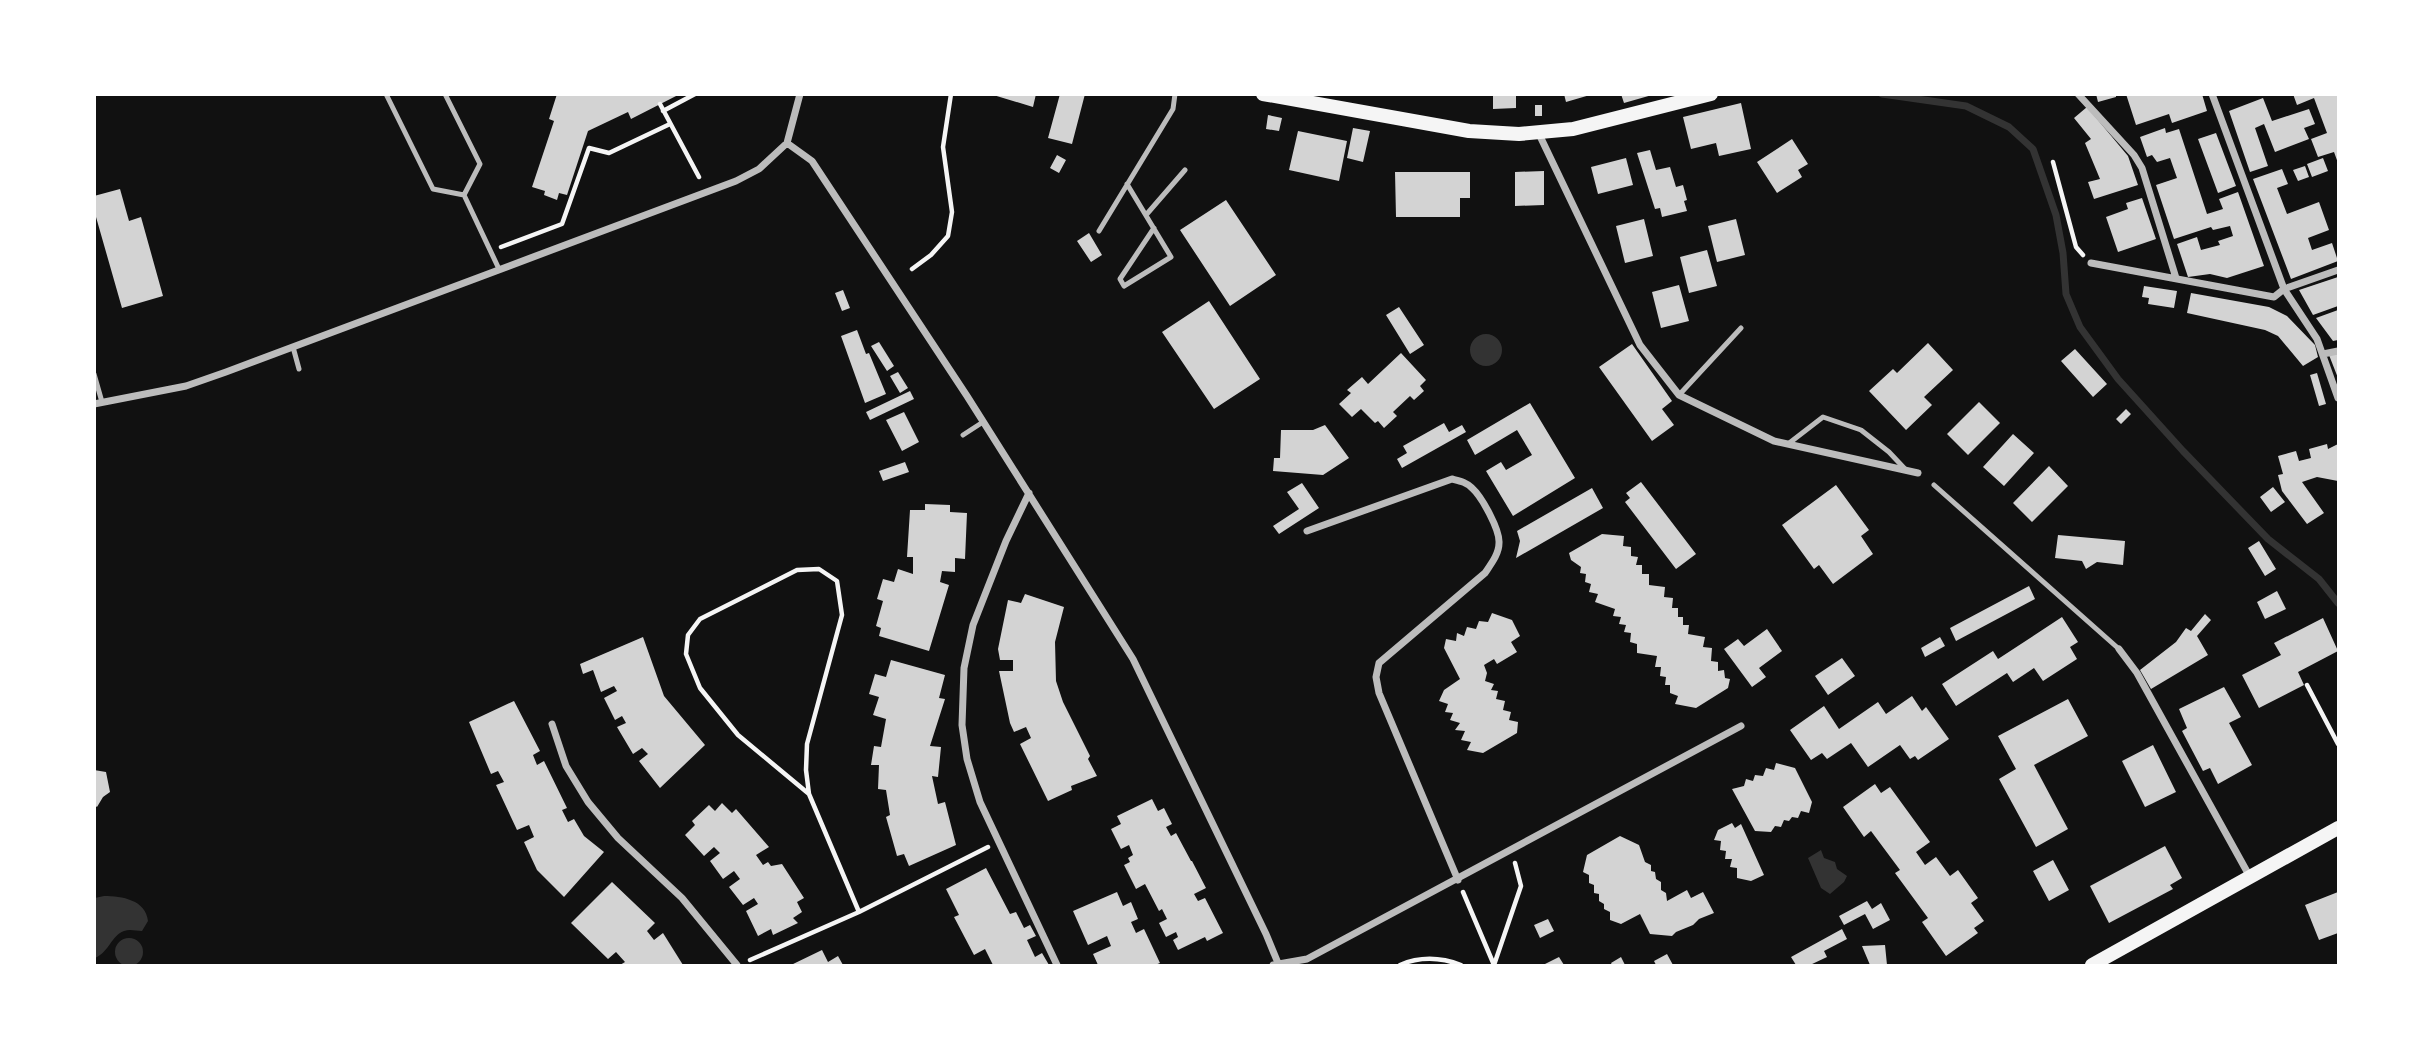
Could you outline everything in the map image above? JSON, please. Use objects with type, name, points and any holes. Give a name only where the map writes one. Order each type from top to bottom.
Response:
[{"type":"main road","points":[[1264,94],[1498,134],[1539,134],[1573,130],[1711,94]]},
{"type":"main road","points":[[2092,965],[2339,828]]},
{"type":"street","points":[[98,403],[186,386],[736,181],[759,169],[787,143],[800,94]]},
{"type":"street","points":[[2078,94],[2134,155],[2142,168],[2176,278]]},
{"type":"street","points":[[2212,94],[2284,289],[2317,339],[2339,398]]},
{"type":"street","points":[[1539,134],[1634,334],[1679,395],[1774,441],[1918,473]]},
{"type":"street","points":[[787,143],[812,162],[1029,493],[1133,659],[1266,934],[1276,964],[1307,959],[1741,726]]},
{"type":"street","points":[[2091,263],[2274,297],[2284,289],[2339,270]]},
{"type":"street","points":[[2323,354],[2339,351]]},
{"type":"street","points":[[1307,531],[1452,479],[1474,489],[1490,514],[1500,541],[1495,557],[1485,573],[1379,663],[1376,677],[1379,693],[1458,880]]},
{"type":"street","points":[[1029,493],[1006,541],[973,625],[962,684],[963,733],[967,759],[981,802],[1057,965]]},
{"type":"street","points":[[2119,649],[2137,673],[2250,877]]},
{"type":"street","points":[[552,724],[566,766],[588,802],[618,838],[682,898],[737,965]]},
{"type":"lane","points":[[386,94],[433,189],[464,195]]},
{"type":"lane","points":[[445,94],[480,164],[464,195]]},
{"type":"lane","points":[[1099,231],[1172,109],[1175,94]]},
{"type":"lane","points":[[1146,215],[1185,170]]},
{"type":"lane","points":[[1127,184],[1154,228],[1171,257],[1124,286],[1120,279],[1154,228]]},
{"type":"lane","points":[[464,195],[499,269]]},
{"type":"lane","points":[[1679,395],[1741,328]]},
{"type":"lane","points":[[293,347],[299,369]]},
{"type":"lane","points":[[94,374],[98,403]]},
{"type":"lane","points":[[1788,444],[1823,417],[1861,430],[1889,452],[1906,470]]},
{"type":"lane","points":[[963,435],[983,422]]},
{"type":"lane","points":[[1934,485],[2119,649]]},
{"type":"path","points":[[663,111],[695,94]]},
{"type":"path","points":[[912,269],[931,255],[948,236],[952,212],[943,147],[951,94]]},
{"type":"path","points":[[660,104],[699,177]]},
{"type":"path","points":[[491,251],[562,224],[589,148],[609,153],[670,124]]},
{"type":"path","points":[[2053,162],[2076,247],[2091,263]]},
{"type":"path","points":[[808,793],[738,735],[699,688],[686,654],[688,635],[700,619],[797,570],[819,569],[836,581],[842,615],[807,744],[808,793],[859,912]]},
{"type":"path","points":[[2306,685],[2339,744]]},
{"type":"path","points":[[737,965],[859,912],[998,842]]},
{"type":"path","points":[[1458,880],[1494,965],[1521,886],[1512,850]]},
{"type":"path","points":[[1401,965],[1412,960],[1441,958],[1461,965]]},
{"type":"shaded area","points":[[1486,334],[1497,339],[1502,350],[1497,361],[1486,366],[1475,361],[1470,350],[1475,339]]},
{"type":"shaded area","points":[[1821,850],[1824,858],[1835,862],[1837,869],[1847,876],[1830,894],[1821,888],[1808,858]]},
{"type":"shaded area","points":[[95,898],[125,898],[138,904],[143,908],[148,921],[142,931],[128,930],[120,933],[104,952],[95,958]]},
{"type":"shaded area","points":[[129,938],[139,942],[143,952],[139,962],[129,966],[119,962],[115,952],[119,942]]},
{"type":"building","points":[[557,94],[680,94],[631,119],[628,112],[588,131],[567,195],[559,193],[557,200],[544,195],[545,191],[532,187],[554,121],[549,119]]},
{"type":"building","points":[[990,94],[1036,94],[1033,107]]},
{"type":"building","points":[[1060,94],[1085,94],[1072,144],[1048,138]]},
{"type":"building","points":[[1493,94],[1516,94],[1516,108],[1493,109]]},
{"type":"building","points":[[1564,94],[1590,94],[1590,95],[1566,102]]},
{"type":"building","points":[[1621,94],[1652,94],[1652,95],[1624,103]]},
{"type":"building","points":[[2096,94],[2116,94],[2116,97],[2098,102]]},
{"type":"building","points":[[2126,94],[2202,94],[2207,111],[2172,123],[2169,114],[2136,125]]},
{"type":"building","points":[[2293,94],[2338,94],[2338,163],[2334,152],[2318,157],[2311,139],[2327,133],[2314,98],[2297,105]]},
{"type":"building","points":[[2263,98],[2272,121],[2309,109],[2315,124],[2304,128],[2309,139],[2275,152],[2264,124],[2255,128],[2268,166],[2250,172],[2229,111]]},
{"type":"building","points":[[1741,103],[1751,149],[1719,156],[1716,143],[1691,149],[1683,117]]},
{"type":"building","points":[[1535,105],[1542,105],[1542,116],[1535,116]]},
{"type":"building","points":[[2087,107],[2128,156],[2138,185],[2094,199],[2088,182],[2100,179],[2085,143],[2091,139],[2074,118]]},
{"type":"building","points":[[1268,115],[1282,118],[1279,131],[1266,129]]},
{"type":"building","points":[[1353,128],[1370,131],[1363,162],[1347,158]]},
{"type":"building","points":[[2165,128],[2166,133],[2179,129],[2207,214],[2223,209],[2219,199],[2238,192],[2264,266],[2227,278],[2210,274],[2188,277],[2177,244],[2197,237],[2201,250],[2220,245],[2218,241],[2233,236],[2230,226],[2213,230],[2211,227],[2174,239],[2156,185],[2177,178],[2170,158],[2157,162],[2152,155],[2147,157],[2140,137]]},
{"type":"building","points":[[1298,131],[1347,141],[1339,181],[1289,170]]},
{"type":"building","points":[[2216,133],[2236,186],[2218,193],[2198,139]]},
{"type":"building","points":[[1792,139],[1808,164],[1798,170],[1802,177],[1777,193],[1757,162]]},
{"type":"building","points":[[1650,150],[1656,170],[1670,167],[1676,187],[1683,185],[1687,211],[1662,217],[1660,208],[1655,209],[1637,153]]},
{"type":"building","points":[[1057,155],[1066,160],[1059,173],[1050,168]]},
{"type":"building","points":[[1626,158],[1633,185],[1598,194],[1591,167]]},
{"type":"building","points":[[2323,158],[2328,171],[2312,177],[2307,164]]},
{"type":"building","points":[[2305,166],[2309,177],[2298,181],[2293,170]]},
{"type":"building","points":[[2282,169],[2288,184],[2277,188],[2287,214],[2319,202],[2329,230],[2308,238],[2312,250],[2332,243],[2338,261],[2291,279],[2253,179]]},
{"type":"building","points":[[1544,171],[1544,205],[1515,206],[1515,172]]},
{"type":"building","points":[[1395,172],[1470,172],[1470,198],[1460,198],[1460,217],[1396,217]]},
{"type":"building","points":[[120,189],[129,221],[141,217],[163,296],[122,308],[94,210],[94,196]]},
{"type":"building","points":[[2142,198],[2156,239],[2118,252],[2106,217],[2128,209],[2126,203]]},
{"type":"building","points":[[1226,200],[1276,275],[1230,306],[1180,230]]},
{"type":"building","points":[[1644,219],[1653,256],[1625,263],[1616,226]]},
{"type":"building","points":[[1736,219],[1745,255],[1717,262],[1708,226]]},
{"type":"building","points":[[1089,233],[1102,255],[1091,262],[1077,241]]},
{"type":"building","points":[[1707,250],[1717,286],[1689,293],[1680,257]]},
{"type":"building","points":[[2338,277],[2338,306],[2313,315],[2299,290]]},
{"type":"building","points":[[1679,285],[1689,321],[1661,328],[1652,292]]},
{"type":"building","points":[[2144,286],[2177,291],[2174,308],[2148,304],[2149,298],[2142,297]]},
{"type":"building","points":[[843,290],[850,308],[842,311],[835,293]]},
{"type":"building","points":[[2191,293],[2269,307],[2287,316],[2315,345],[2318,357],[2303,366],[2278,336],[2265,330],[2187,313]]},
{"type":"building","points":[[1209,301],[1260,379],[1214,409],[1162,332]]},
{"type":"building","points":[[1399,307],[1424,345],[1410,354],[1386,315]]},
{"type":"building","points":[[2338,310],[2338,340],[2333,341],[2316,318]]},
{"type":"building","points":[[857,330],[886,394],[865,403],[841,336]]},
{"type":"building","points":[[879,342],[894,366],[887,371],[871,346]]},
{"type":"building","points":[[1928,343],[1953,370],[1924,397],[1932,405],[1906,430],[1869,391],[1893,369],[1897,373]]},
{"type":"building","points":[[1632,344],[1672,401],[1662,409],[1674,425],[1652,441],[1599,367]]},
{"type":"building","points":[[2075,349],[2107,384],[2093,397],[2061,361]]},
{"type":"building","points":[[1401,353],[1426,380],[1420,386],[1424,391],[1414,400],[1410,396],[1393,412],[1397,416],[1384,428],[1361,409],[1352,417],[1339,404],[1351,393],[1347,390],[1362,377],[1368,384]]},
{"type":"building","points":[[2338,353],[2338,378],[2329,355]]},
{"type":"building","points":[[898,372],[908,388],[900,393],[890,376]]},
{"type":"building","points":[[2317,373],[2326,404],[2319,406],[2310,375]]},
{"type":"building","points":[[910,391],[914,399],[870,420],[866,412]]},
{"type":"building","points":[[1979,402],[2000,423],[1968,455],[1947,434]]},
{"type":"building","points":[[1530,403],[1575,478],[1513,516],[1486,471],[1501,462],[1506,470],[1532,455],[1517,430],[1475,455],[1467,440]]},
{"type":"building","points":[[2126,409],[2131,414],[2121,424],[2116,419]]},
{"type":"building","points":[[904,412],[919,442],[902,451],[886,420]]},
{"type":"building","points":[[1444,423],[1449,432],[1462,425],[1466,432],[1402,468],[1397,459],[1407,453],[1403,446]]},
{"type":"building","points":[[1325,425],[1349,458],[1323,475],[1273,471],[1274,458],[1280,458],[1281,430],[1313,430]]},
{"type":"building","points":[[2013,434],[2034,453],[2004,486],[1983,467]]},
{"type":"building","points":[[2327,444],[2328,449],[2338,444],[2338,481],[2317,477],[2302,482],[2324,513],[2307,524],[2282,491],[2278,475],[2283,474],[2278,456],[2296,451],[2299,461],[2311,458],[2309,449]]},
{"type":"building","points":[[905,462],[909,472],[883,481],[879,471]]},
{"type":"building","points":[[2049,466],[2068,486],[2032,522],[2013,503]]},
{"type":"building","points":[[1641,482],[1696,554],[1676,569],[1625,502],[1630,498],[1626,493]]},
{"type":"building","points":[[1302,483],[1319,508],[1279,534],[1273,526],[1299,509],[1287,492]]},
{"type":"building","points":[[1836,485],[1869,530],[1861,536],[1873,554],[1833,584],[1819,565],[1814,569],[1782,525]]},
{"type":"building","points":[[2273,487],[2285,502],[2271,512],[2260,497]]},
{"type":"building","points":[[1592,488],[1603,508],[1516,558],[1520,541],[1517,531]]},
{"type":"building","points":[[925,504],[950,505],[950,512],[967,513],[965,559],[955,558],[955,572],[942,571],[940,582],[949,585],[929,651],[879,636],[881,628],[876,626],[883,601],[877,599],[883,579],[894,582],[898,569],[913,574],[913,557],[907,557],[910,510],[925,510]]},
{"type":"building","points":[[1602,534],[1624,536],[1623,546],[1631,547],[1631,556],[1638,557],[1636,565],[1642,565],[1642,574],[1649,574],[1649,585],[1665,587],[1664,597],[1673,598],[1672,608],[1678,608],[1678,617],[1683,617],[1683,625],[1689,625],[1688,634],[1705,637],[1703,647],[1712,648],[1711,661],[1718,662],[1718,671],[1724,670],[1725,678],[1730,679],[1728,688],[1696,708],[1675,704],[1678,696],[1670,693],[1670,685],[1665,685],[1666,677],[1660,676],[1661,667],[1655,667],[1657,656],[1637,653],[1637,644],[1630,642],[1631,633],[1624,632],[1626,625],[1619,624],[1621,617],[1613,616],[1615,609],[1595,602],[1598,594],[1589,592],[1591,584],[1585,582],[1586,574],[1580,573],[1581,567],[1571,560],[1569,553]]},
{"type":"building","points":[[2058,535],[2125,541],[2123,565],[2097,562],[2086,569],[2082,561],[2055,558]]},
{"type":"building","points":[[2259,541],[2276,569],[2265,576],[2248,548]]},
{"type":"building","points":[[2029,586],[2035,599],[1956,641],[1950,628]]},
{"type":"building","points":[[2277,591],[2286,609],[2265,619],[2257,602]]},
{"type":"building","points":[[1025,594],[1064,607],[1055,642],[1056,681],[1097,776],[1071,786],[1072,790],[1048,801],[1020,744],[1031,738],[1026,727],[1014,732],[1010,723],[999,671],[1013,671],[1013,660],[1000,660],[998,649],[1008,600],[1021,603]]},
{"type":"building","points":[[1492,613],[1512,620],[1520,636],[1511,642],[1517,652],[1497,664],[1494,659],[1484,665],[1487,673],[1485,681],[1494,684],[1491,690],[1498,691],[1496,699],[1505,701],[1503,710],[1511,712],[1509,720],[1518,722],[1517,733],[1483,753],[1467,750],[1471,742],[1461,740],[1465,731],[1455,730],[1460,723],[1450,720],[1453,713],[1445,712],[1448,704],[1439,701],[1444,690],[1460,679],[1444,648],[1446,639],[1456,641],[1457,633],[1464,636],[1467,627],[1476,629],[1479,621],[1488,622]]},
{"type":"building","points":[[2205,614],[2211,620],[2197,636],[2208,655],[2151,689],[2140,670],[2176,642],[2186,628],[2191,631]]},
{"type":"building","points":[[2062,617],[2078,642],[2070,647],[2077,659],[2043,681],[2034,668],[2013,682],[2007,673],[1956,706],[1942,684],[1993,651],[1998,659]]},
{"type":"building","points":[[2323,618],[2338,651],[2298,672],[2304,685],[2259,708],[2242,675],[2281,655],[2274,643]]},
{"type":"building","points":[[1767,629],[1782,651],[1759,668],[1766,677],[1752,687],[1724,649],[1738,639],[1744,646]]},
{"type":"building","points":[[643,637],[664,696],[705,745],[660,788],[639,761],[648,754],[642,748],[633,754],[617,727],[626,723],[622,716],[615,720],[604,698],[617,691],[614,686],[601,692],[593,670],[583,674],[580,664]]},
{"type":"building","points":[[1940,637],[1945,646],[1925,657],[1921,648]]},
{"type":"building","points":[[1842,658],[1855,676],[1828,695],[1815,676]]},
{"type":"building","points":[[891,660],[945,675],[939,698],[945,699],[930,746],[941,747],[938,777],[932,776],[938,804],[945,802],[956,845],[909,866],[904,854],[897,856],[886,817],[890,815],[886,790],[878,789],[879,765],[871,765],[874,746],[881,747],[886,719],[873,715],[879,697],[869,694],[875,674],[886,677]]},
{"type":"building","points":[[2224,687],[2241,717],[2229,723],[2252,765],[2218,784],[2210,768],[2203,771],[2182,731],[2187,728],[2179,709]]},
{"type":"building","points":[[1912,696],[1922,711],[1926,707],[1949,739],[1918,760],[1915,756],[1910,759],[1900,745],[1868,767],[1851,743],[1827,759],[1822,753],[1811,760],[1790,730],[1824,706],[1839,729],[1878,702],[1886,714]]},
{"type":"building","points":[[2068,699],[2088,736],[2034,765],[2068,829],[2036,847],[1999,779],[2016,769],[1998,736]]},
{"type":"building","points":[[514,701],[540,751],[533,755],[537,765],[544,761],[567,808],[562,810],[568,822],[574,819],[584,836],[604,852],[564,897],[537,870],[524,842],[534,837],[529,825],[517,830],[496,785],[504,782],[498,771],[491,774],[469,722]]},
{"type":"building","points":[[2153,745],[2176,792],[2145,807],[2122,761]]},
{"type":"building","points":[[1776,763],[1795,768],[1812,802],[1809,813],[1801,811],[1798,818],[1784,820],[1781,827],[1775,826],[1771,832],[1755,831],[1732,789],[1744,786],[1746,779],[1753,781],[1755,775],[1763,776],[1766,768],[1774,770]]},
{"type":"building","points":[[94,770],[106,772],[110,792],[97,807],[94,805]]},
{"type":"building","points":[[1875,784],[1881,793],[1890,787],[1930,842],[1916,852],[1925,865],[1936,857],[1950,876],[1958,870],[1978,898],[1971,903],[1984,921],[1974,928],[1978,933],[1946,956],[1922,922],[1928,918],[1895,873],[1900,870],[1871,831],[1864,837],[1843,807]]},
{"type":"building","points":[[1152,799],[1158,811],[1164,808],[1172,824],[1166,827],[1171,836],[1176,833],[1206,888],[1194,894],[1198,901],[1205,898],[1223,933],[1207,941],[1205,937],[1178,950],[1173,940],[1178,937],[1176,932],[1166,937],[1159,923],[1167,919],[1162,909],[1159,911],[1145,884],[1136,889],[1124,865],[1130,862],[1128,858],[1133,855],[1129,845],[1121,849],[1111,829],[1121,824],[1117,816]]},
{"type":"building","points":[[722,803],[732,813],[736,809],[769,847],[756,855],[763,865],[768,862],[771,866],[782,864],[804,898],[797,902],[802,912],[793,918],[798,923],[773,935],[771,929],[758,936],[746,911],[758,904],[754,898],[743,905],[729,887],[740,879],[734,871],[723,879],[710,861],[720,853],[714,847],[704,856],[685,835],[695,825],[692,821],[709,805],[715,811]]},
{"type":"building","points":[[1732,823],[1735,828],[1741,824],[1764,875],[1751,881],[1737,878],[1737,868],[1730,867],[1732,859],[1725,859],[1726,851],[1720,850],[1721,841],[1714,840],[1718,830]]},
{"type":"building","points":[[1620,836],[1639,845],[1645,862],[1651,865],[1651,871],[1655,872],[1656,879],[1661,882],[1661,890],[1666,893],[1667,901],[1687,890],[1691,898],[1703,892],[1714,913],[1672,936],[1650,934],[1640,914],[1621,924],[1610,920],[1610,912],[1604,909],[1604,904],[1599,901],[1599,894],[1594,893],[1594,885],[1589,883],[1589,875],[1583,872],[1587,855]]},
{"type":"building","points":[[2165,846],[2182,878],[2170,885],[2173,889],[2109,923],[2090,886]]},
{"type":"building","points":[[2053,860],[2069,890],[2049,901],[2033,871]]},
{"type":"building","points":[[986,868],[1010,914],[1016,912],[1024,928],[1030,925],[1036,936],[1027,940],[1035,957],[1042,953],[1049,965],[993,965],[985,949],[974,955],[954,917],[959,915],[946,889]]},
{"type":"building","points":[[612,882],[655,923],[647,931],[654,940],[663,933],[683,965],[620,965],[625,962],[616,952],[608,959],[571,923]]},
{"type":"building","points":[[1117,892],[1123,906],[1131,902],[1138,919],[1131,922],[1136,933],[1144,929],[1160,963],[1098,965],[1093,954],[1111,946],[1107,936],[1088,945],[1073,911]]},
{"type":"building","points":[[2338,892],[2338,933],[2319,940],[2305,905]]},
{"type":"building","points":[[1867,901],[1872,909],[1881,903],[1890,920],[1873,929],[1865,914],[1844,925],[1839,916]]},
{"type":"building","points":[[1548,919],[1554,931],[1540,938],[1534,925]]},
{"type":"building","points":[[1842,929],[1847,939],[1824,951],[1827,957],[1810,965],[1796,965],[1791,957]]},
{"type":"building","points":[[1885,945],[1887,965],[1870,965],[1862,946]]},
{"type":"building","points":[[822,950],[828,962],[838,956],[843,965],[791,965]]},
{"type":"building","points":[[1667,954],[1673,965],[1656,965],[1654,961]]},
{"type":"building","points":[[1559,957],[1564,965],[1543,965]]},
{"type":"building","points":[[1621,957],[1625,965],[1612,965],[1611,963]]},
{"type":"waterway","points":[[1882,94],[1966,106],[2009,127],[2033,149],[2056,215],[2063,253],[2066,294],[2080,327],[2118,379],[2183,451],[2268,539],[2319,579],[2338,603]]}]
